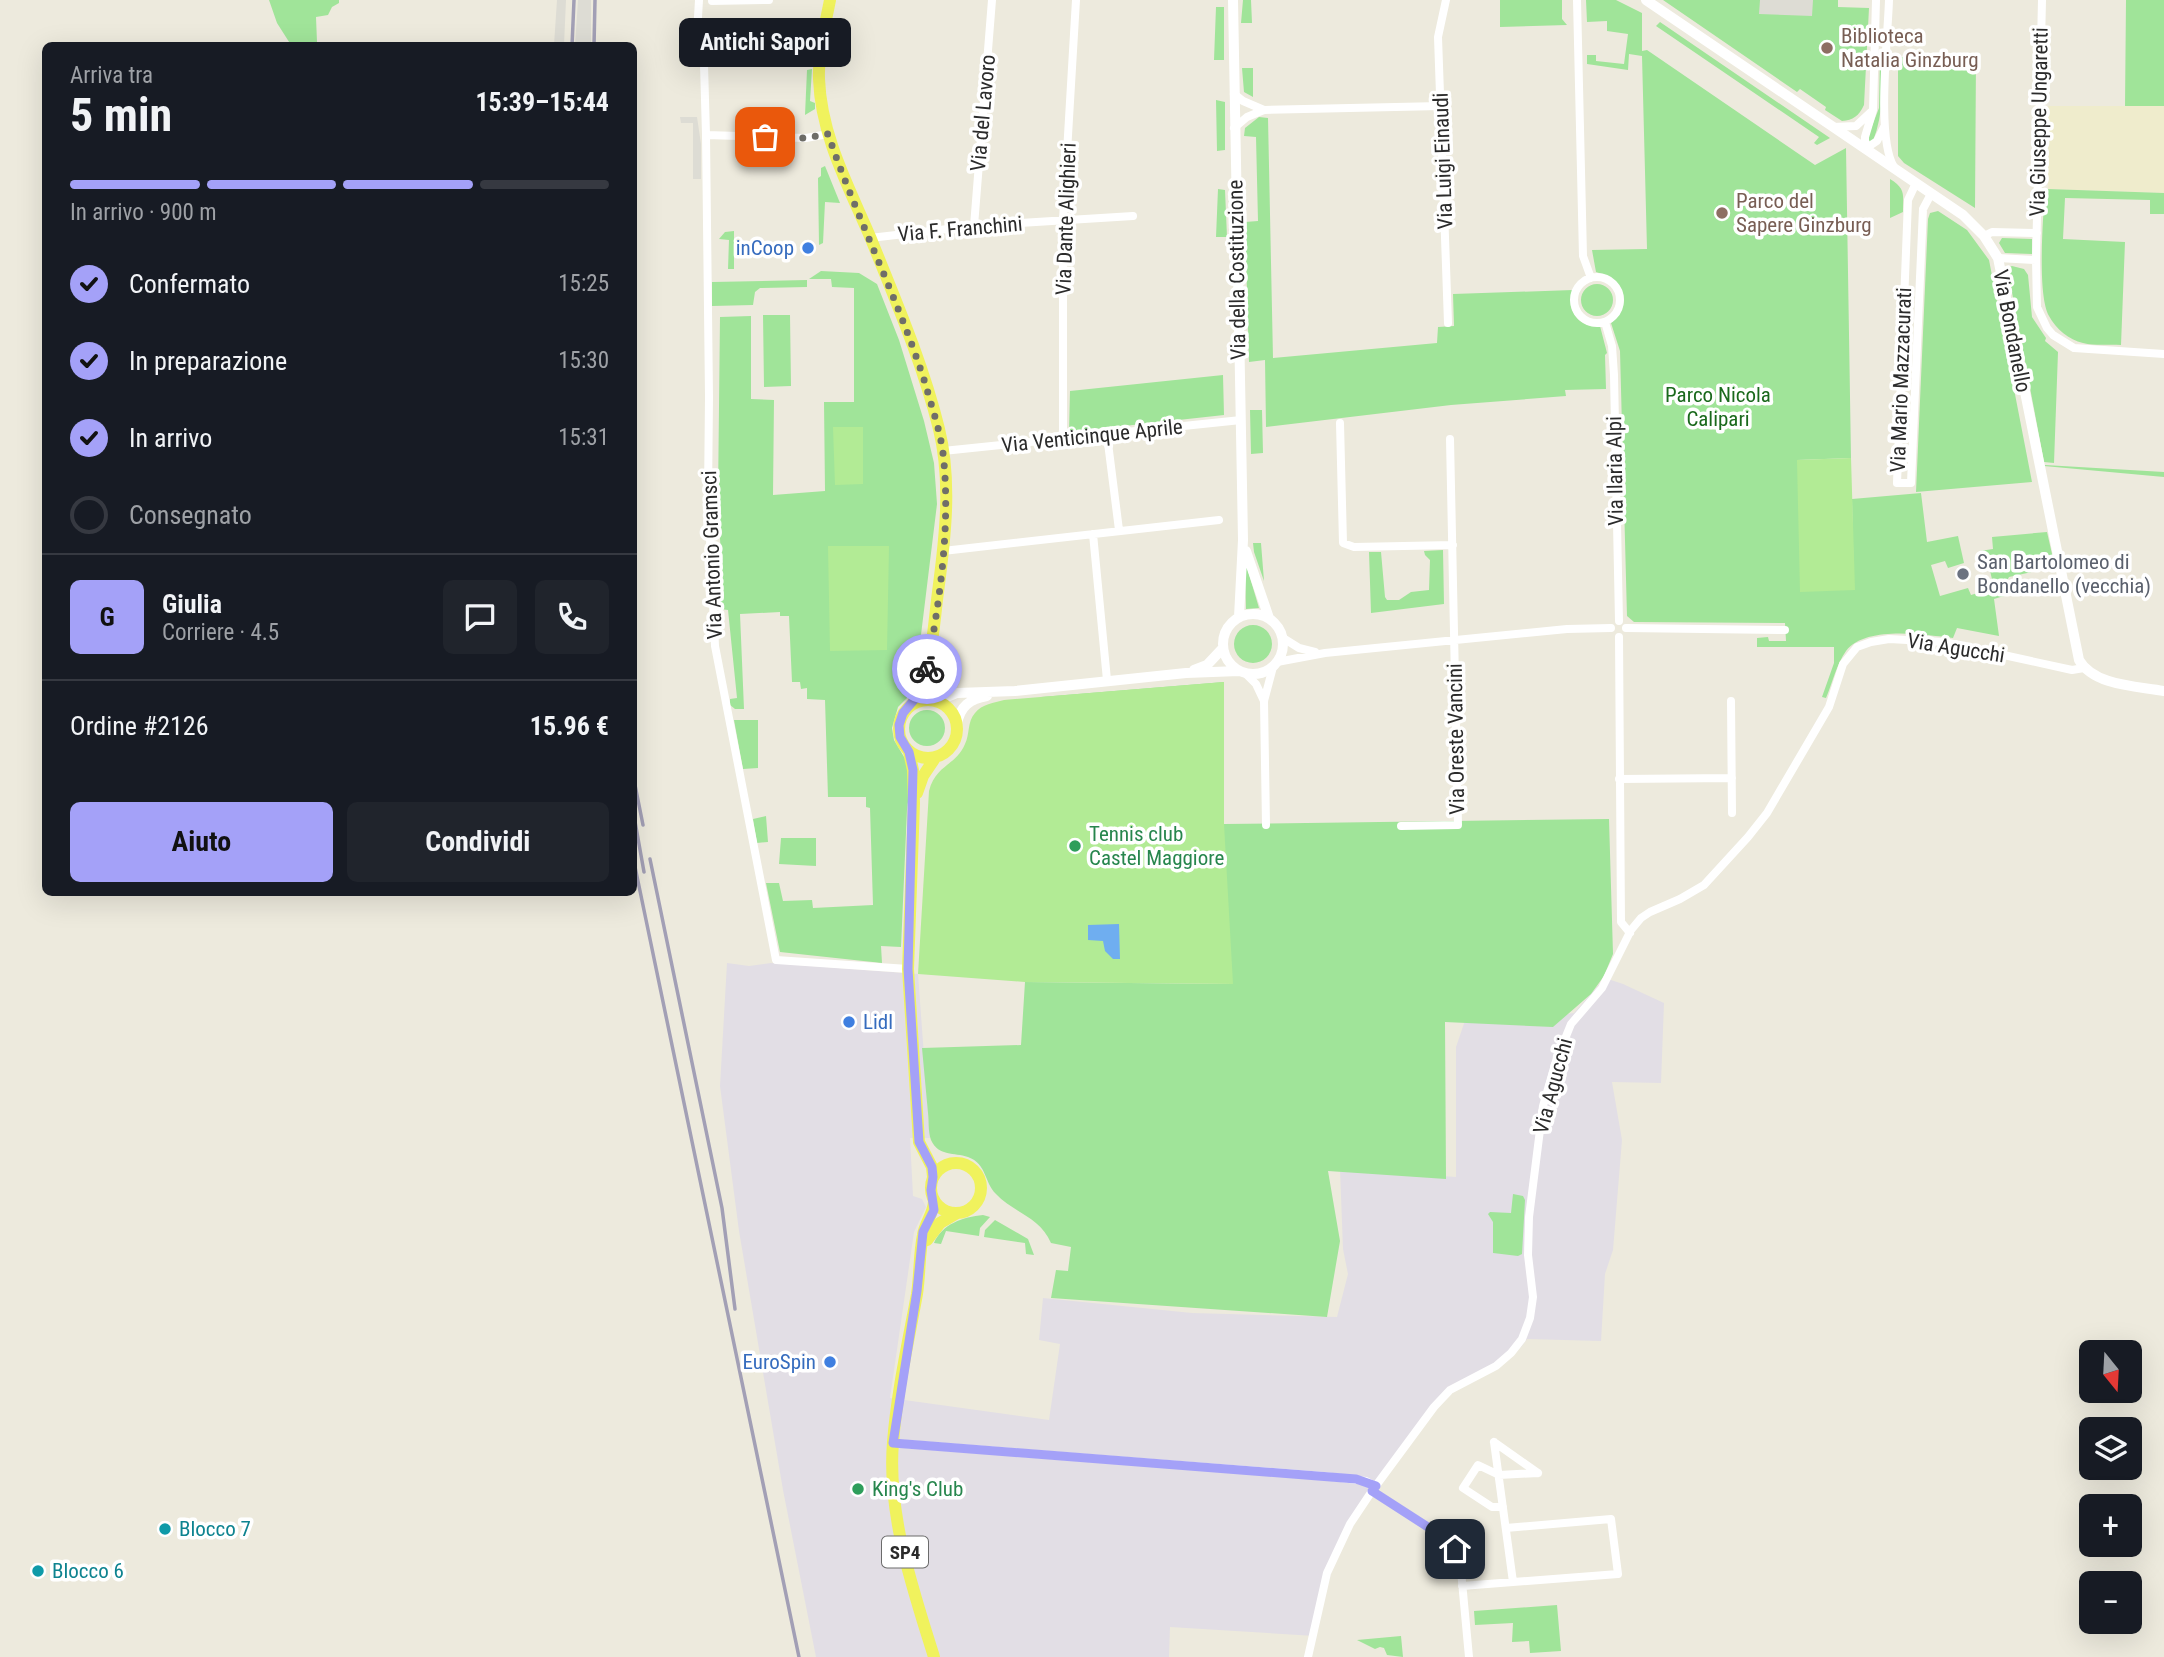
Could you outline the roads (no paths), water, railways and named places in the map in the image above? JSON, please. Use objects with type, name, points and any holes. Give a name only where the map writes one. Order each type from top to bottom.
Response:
[{"type":"main road","points":[[829,0],[819,79],[828,134],[917,360],[939,429],[943,451],[946,488],[943,551],[927,667],[919,694],[901,719],[899,731],[902,743],[909,752],[920,758],[935,758]]},
{"type":"main road","points":[[914,803],[923,776],[935,758],[948,751],[956,739],[957,724],[953,712],[929,695],[927,667]]},
{"type":"main road","points":[[912,705],[935,701]]},
{"type":"main road","points":[[909,752],[913,770],[914,803],[908,969],[919,1142],[932,1167],[931,1190],[934,1200],[946,1211],[957,1213]]},
{"type":"main road","points":[[920,1130],[929,1148],[951,1163]]},
{"type":"main road","points":[[922,1248],[940,1223],[973,1207],[982,1187],[972,1168],[962,1163],[951,1163],[940,1168],[933,1177]]},
{"type":"main road","name":"SP4","points":[[934,1200],[931,1217],[923,1232],[893,1443],[893,1485],[899,1525],[934,1657]]},
{"type":"street","points":[[699,0],[696,51],[704,64],[706,135],[806,138],[828,134]]},
{"type":"street","points":[[712,1],[769,0]]},
{"type":"street","name":"Via del Lavoro","points":[[974,226],[992,0]]},
{"type":"street","name":"Via Dante Alighieri","points":[[1063,439],[1063,220],[1076,0]]},
{"type":"street","name":"Via della Costituzione","points":[[1233,0],[1243,540],[1239,617]]},
{"type":"street","name":"Via Luigi Einaudi","points":[[1446,0],[1438,37],[1448,323]]},
{"type":"street","points":[[1577,0],[1583,256],[1591,278]]},
{"type":"street","name":"Via Bondanello","points":[[1646,0],[1963,215],[1984,236],[1998,258],[2077,651],[2084,668]]},
{"type":"street","points":[[1865,149],[1865,137],[1873,110],[1876,0]]},
{"type":"street","points":[[1889,0],[1885,124],[1889,158],[1897,170]]},
{"type":"street","name":"Via Giuseppe Ungaretti","points":[[1984,236],[1992,232],[2037,233],[2042,0]]},
{"type":"street","points":[[1875,49],[1887,49]]},
{"type":"street","points":[[1234,94],[1264,110]]},
{"type":"street","points":[[1234,128],[1247,117],[1264,110],[1441,106]]},
{"type":"street","points":[[1832,127],[1856,126],[1873,110]]},
{"type":"street","points":[[1865,149],[1877,141],[1885,124]]},
{"type":"street","name":"Via Antonio Gramsci","points":[[706,135],[708,496],[715,646],[776,960],[908,969]]},
{"type":"street","name":"Via Mario Mazzacurati","points":[[1916,183],[1908,200],[1897,483],[1911,483],[1923,209],[1931,194]]},
{"type":"street","name":"Via F. Franchini","points":[[870,238],[974,226],[1133,216]]},
{"type":"street","points":[[2037,233],[2037,307],[2047,328],[2059,340],[2084,350],[2164,354]]},
{"type":"street","points":[[1998,258],[2036,260]]},
{"type":"street","points":[[1608,279],[1619,292],[1619,306],[1612,318],[1605,322],[1591,323],[1575,309],[1576,290],[1585,280],[1608,279]]},
{"type":"street","name":"Via Ilaria Alpi","points":[[1605,322],[1612,346],[1614,375],[1619,621]]},
{"type":"street","name":"Via Venticinque Aprile","points":[[943,451],[1241,420]]},
{"type":"street","points":[[1340,424],[1343,543],[1354,547],[1453,545]]},
{"type":"street","points":[[1107,435],[1119,530]]},
{"type":"street","points":[[1450,439],[1454,640]]},
{"type":"street","points":[[943,551],[1219,520]]},
{"type":"street","points":[[1093,534],[1107,680]]},
{"type":"street","name":"Via della Costituzione","points":[[1243,540],[1252,575],[1269,618]]},
{"type":"street","points":[[1264,701],[1259,690],[1228,661],[1223,648],[1228,627],[1239,617],[1254,614],[1269,618],[1276,624],[1283,638],[1282,654],[1275,665],[1264,701],[1266,825]]},
{"type":"street","points":[[1619,637],[1612,633],[1612,624],[1619,621],[1625,624],[1626,628]]},
{"type":"street","name":"Via Oreste Vancini","points":[[1275,665],[1325,653],[1567,629],[1611,628]]},
{"type":"street","points":[[1626,628],[1785,630]]},
{"type":"street","points":[[1619,637],[1626,628]]},
{"type":"street","points":[[1619,637],[1621,922],[1630,933]]},
{"type":"street","name":"Via Oreste Vancini","points":[[1283,638],[1299,648],[1325,653]]},
{"type":"street","name":"Via Agucchi","points":[[1308,1657],[1327,1573],[1350,1524],[1374,1488],[1434,1407],[1450,1390],[1496,1366],[1522,1339],[1531,1318],[1533,1297],[1528,1255],[1529,1217],[1543,1107],[1556,1061],[1571,1024],[1602,988],[1630,933],[1641,918],[1704,885],[1748,837],[1767,813],[1829,707],[1843,664],[1857,647],[1871,642],[1910,639],[1944,642],[2072,670],[2084,668]]},
{"type":"street","name":"Via Oreste Vancini","points":[[1401,826],[1458,825],[1454,640]]},
{"type":"street","points":[[1186,673],[1208,665],[1223,648]]},
{"type":"street","points":[[957,724],[962,709],[974,699],[1015,691],[1186,673],[1262,673],[1275,665]]},
{"type":"street","points":[[2084,668],[2096,677],[2164,691]]},
{"type":"street","points":[[935,701],[957,693],[1015,691]]},
{"type":"street","points":[[1731,701],[1732,813]]},
{"type":"street","points":[[1619,779],[1732,778]]},
{"type":"street","points":[[1503,1507],[1492,1507],[1463,1488],[1478,1465],[1499,1475],[1538,1473],[1494,1442],[1499,1475],[1513,1583]]},
{"type":"street","points":[[893,1443],[1366,1481],[1448,1540],[1460,1560],[1469,1657]]},
{"type":"street","points":[[1462,1586],[1618,1574],[1611,1519],[1506,1528]]},
{"type":"water","points":[[1119,924],[1120,959],[1113,959],[1105,951],[1103,941],[1088,940],[1088,925]]},
{"type":"railway","points":[[572,42],[574,0]]},
{"type":"railway","points":[[594,42],[595,0]]},
{"type":"railway","points":[[637,795],[643,825]]},
{"type":"railway","points":[[637,833],[644,872]]},
{"type":"railway","points":[[650,859],[722,1208],[735,1309]]},
{"type":"railway","points":[[637,876],[799,1657]]},
{"type":"place","name":"Biblioteca Natalia Ginzburg","points":[[1827,48]]},
{"type":"place","name":"Antichi Sapori","points":[[765,137]]},
{"type":"place","name":"Parco del Sapere Ginzburg","points":[[1722,213]]},
{"type":"place","name":"inCoop","points":[[808,248]]},
{"type":"place","name":"San Bartolomeo di Bondanello (vecchia)","points":[[1963,574]]},
{"type":"place","name":"Tennis club Castel Maggiore","points":[[1075,846]]},
{"type":"place","name":"Lidl","points":[[849,1022]]},
{"type":"place","name":"EuroSpin","points":[[830,1362]]},
{"type":"place","name":"King's Club","points":[[858,1489]]},
{"type":"place","name":"Blocco 7","points":[[165,1529]]},
{"type":"place","name":"Blocco 6","points":[[38,1571]]},
{"type":"park label","name":"Parco Nicola Calipari","points":[[1718,407]]}]
